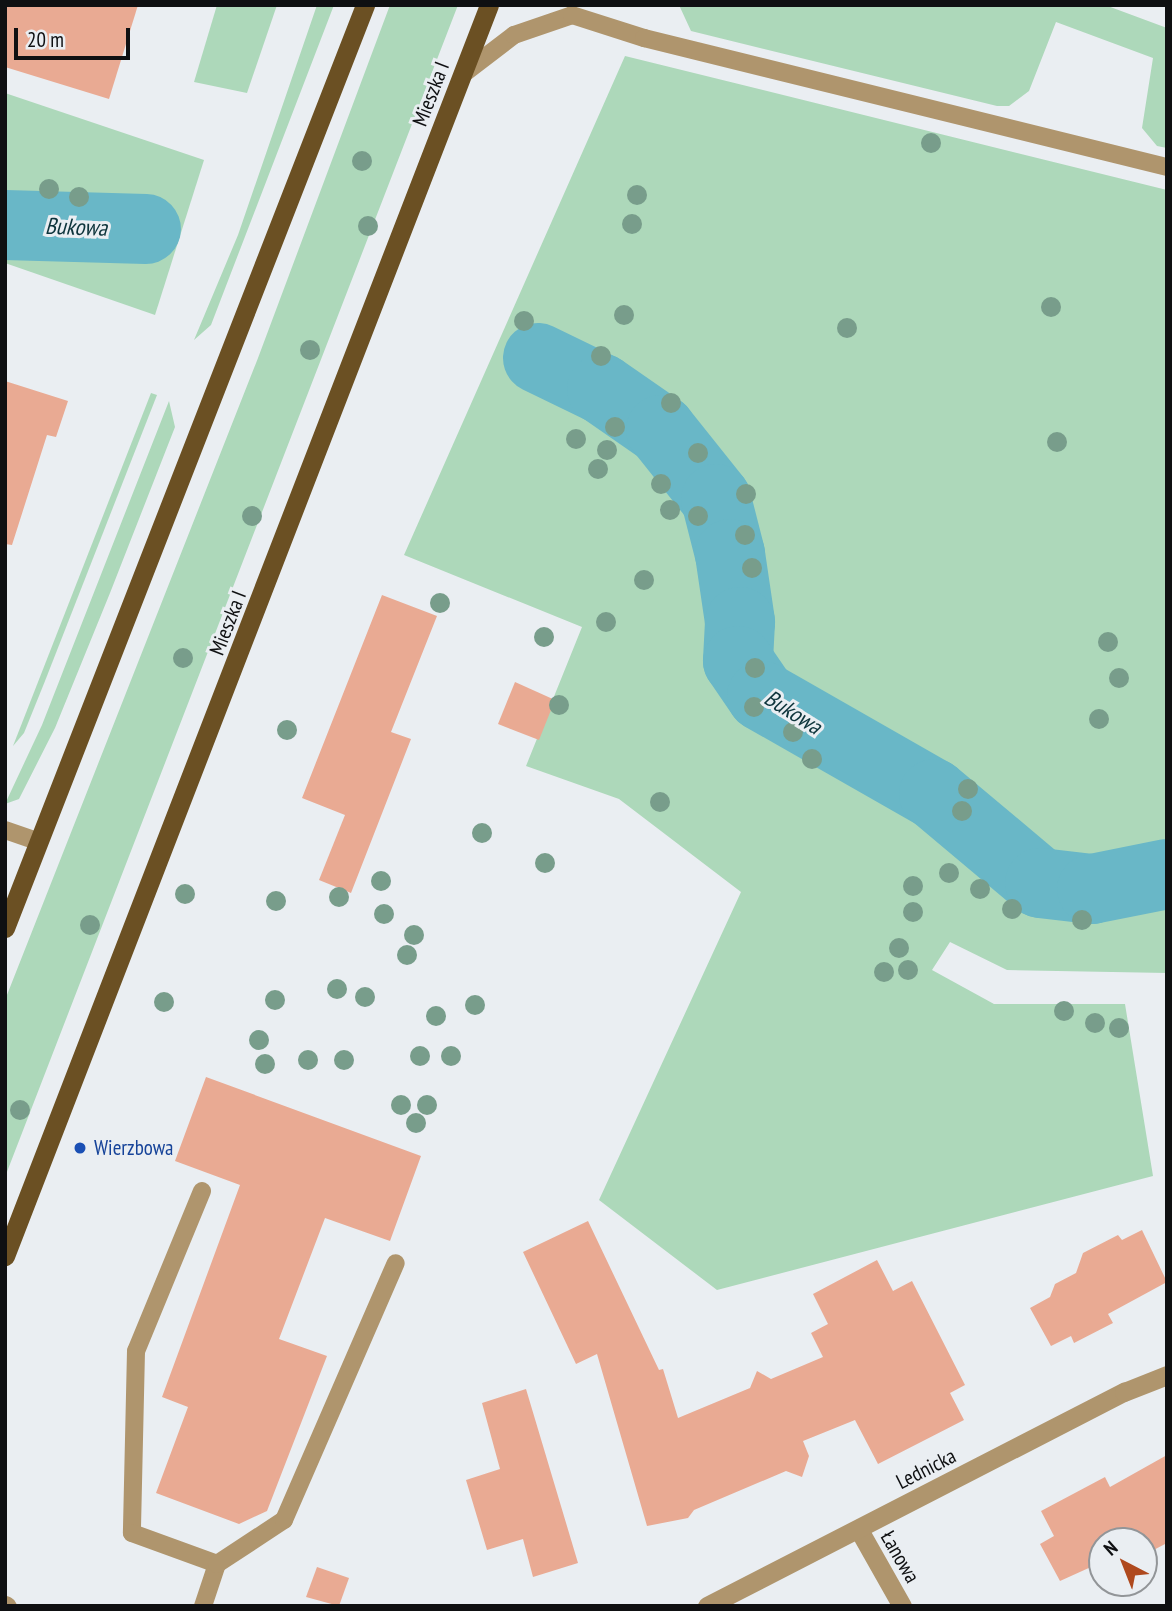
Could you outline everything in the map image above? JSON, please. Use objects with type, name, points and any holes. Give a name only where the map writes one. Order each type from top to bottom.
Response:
[{"type":"main road","points":[[5,928],[365,5]]},
{"type":"main road","name":"Mieszka I","points":[[5,1256],[489,5]]},
{"type":"street","name":"Lednicka","points":[[707,1606],[1124,1392],[1167,1375]]},
{"type":"street","name":"Łanowa","points":[[859,1530],[902,1606]]},
{"type":"lane","points":[[463,75],[514,35],[568,10],[644,37],[1167,167]]},
{"type":"lane","points":[[5,830],[38,842]]},
{"type":"lane","points":[[202,1191],[136,1351],[132,1533],[217,1564]]},
{"type":"lane","points":[[203,1606],[217,1564],[284,1520],[396,1263]]},
{"type":"green space","points":[[217,5],[277,5],[247,93],[194,82]]},
{"type":"green space","points":[[317,5],[334,5],[211,325],[194,340],[238,235]]},
{"type":"green space","points":[[390,5],[458,5],[5,1177],[5,1000],[258,358]]},
{"type":"green space","points":[[679,5],[1105,5],[1167,28],[1167,148],[1157,146],[1142,128],[1153,58],[1056,22],[1029,91],[1009,106],[997,106],[691,31]]},
{"type":"green space","points":[[625,56],[1167,190],[1167,973],[1007,970],[950,942],[932,970],[994,1004],[1125,1004],[1153,1176],[717,1290],[599,1200],[741,892],[619,799],[526,766],[582,627],[404,555]]},
{"type":"green space","points":[[5,93],[204,160],[155,315],[5,263]]},
{"type":"green space","points":[[151,393],[157,395],[24,733],[13,746]]},
{"type":"green space","points":[[169,401],[175,427],[110,593],[55,728],[19,799],[5,804],[42,725]]},
{"type":"building","points":[[5,5],[138,5],[109,99],[5,67]]},
{"type":"building","points":[[5,381],[68,401],[56,437],[47,435],[12,545],[5,544]]},
{"type":"building","points":[[382,595],[437,616],[391,732],[411,739],[351,893],[319,880],[345,815],[302,798]]},
{"type":"building","points":[[515,682],[555,700],[539,740],[498,724]]},
{"type":"building","points":[[206,1077],[421,1156],[390,1241],[325,1218],[279,1339],[327,1356],[267,1511],[239,1524],[156,1493],[188,1407],[162,1397],[240,1185],[175,1161]]},
{"type":"building","points":[[588,1221],[659,1370],[663,1369],[678,1418],[750,1388],[757,1371],[771,1379],[823,1357],[811,1333],[828,1324],[813,1294],[877,1260],[893,1291],[912,1281],[965,1385],[950,1393],[964,1420],[878,1464],[855,1420],[803,1441],[809,1456],[802,1477],[786,1471],[694,1510],[688,1518],[647,1526],[597,1354],[576,1364],[523,1252]]},
{"type":"building","points":[[1142,1230],[1167,1282],[1108,1314],[1113,1323],[1074,1343],[1071,1336],[1051,1346],[1030,1308],[1050,1297],[1055,1284],[1076,1273],[1083,1253],[1118,1235],[1122,1240]]},
{"type":"building","points":[[526,1389],[578,1563],[533,1577],[523,1539],[487,1550],[466,1480],[500,1469],[482,1403]]},
{"type":"building","points":[[1167,1455],[1167,1543],[1158,1548],[1158,1527],[1088,1527],[1088,1568],[1060,1581],[1040,1544],[1054,1536],[1041,1511],[1105,1477],[1110,1487]]},
{"type":"building","points":[[317,1567],[349,1578],[339,1606],[306,1597]]},
{"type":"waterway","name":"Bukowa","points":[[5,225],[146,229]]},
{"type":"waterway","name":"Bukowa","points":[[538,358],[602,389],[661,430],[716,499],[730,554],[740,622],[738,661],[762,696],[934,794],[1040,883],[1092,889],[1167,874]]},
{"type":"place","name":"Wierzbowa","points":[[80,1148]]}]
